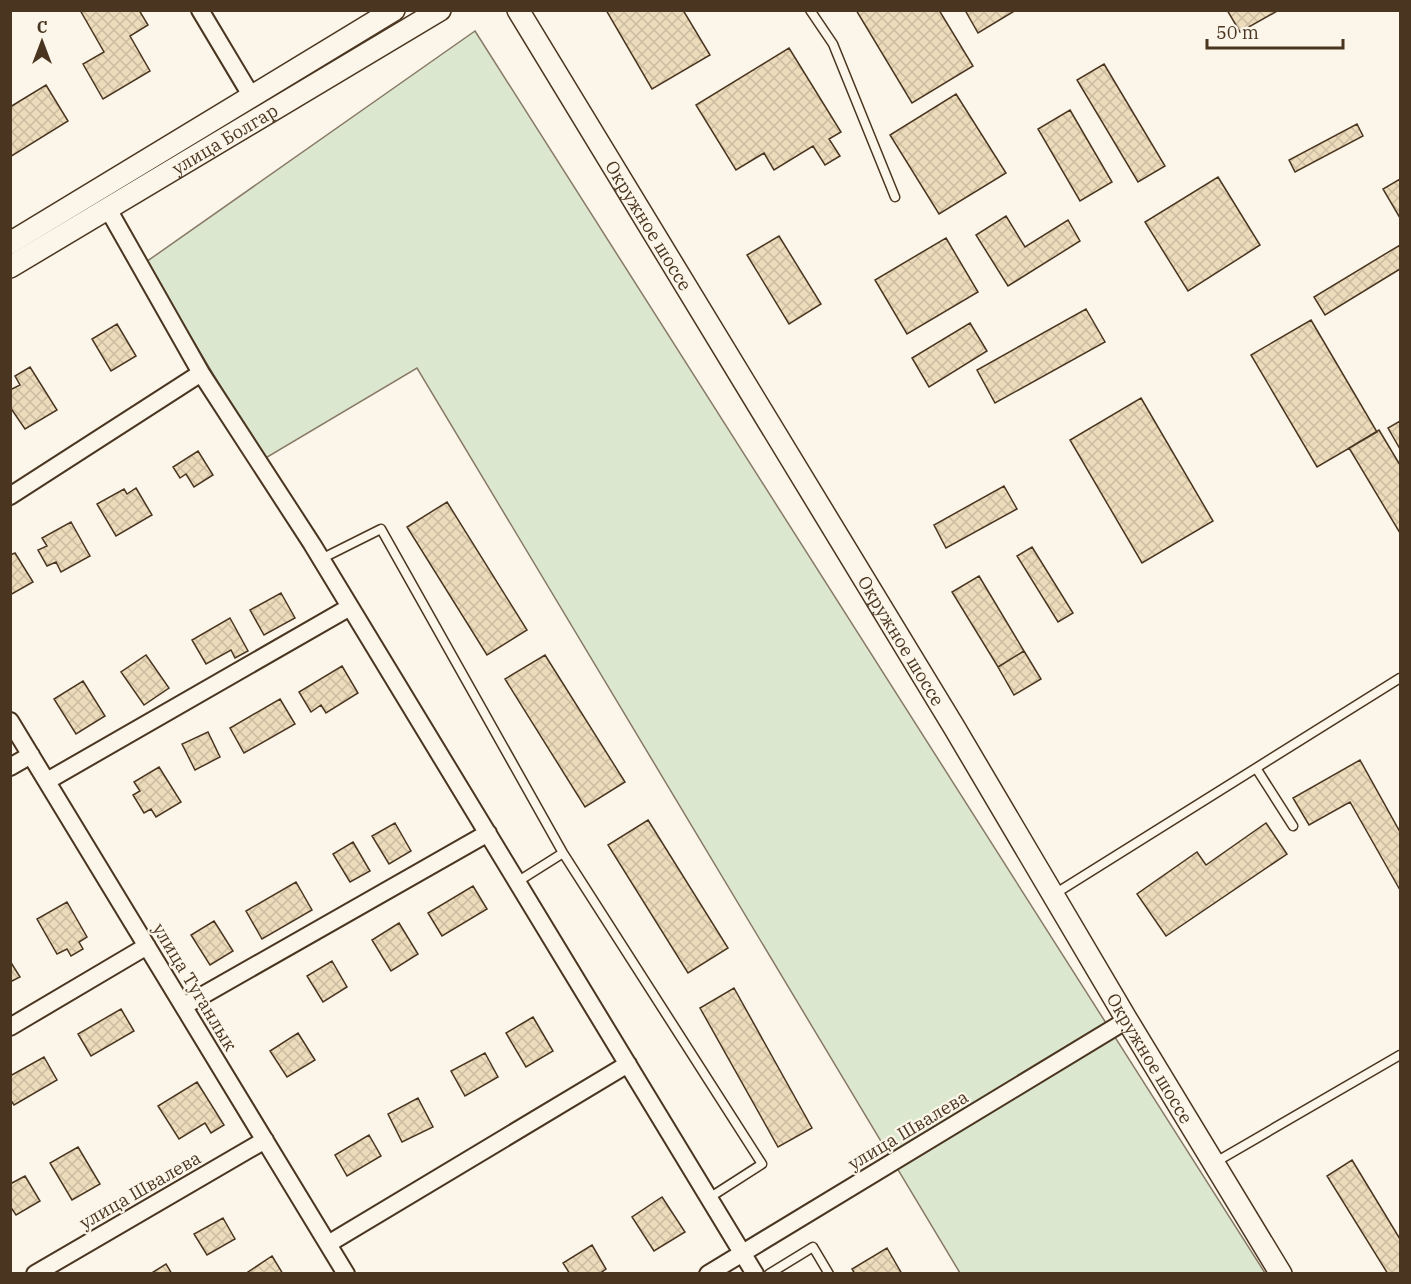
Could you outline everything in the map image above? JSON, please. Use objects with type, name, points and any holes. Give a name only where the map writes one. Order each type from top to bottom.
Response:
[{"type":"street","points":[[200,10],[252,97]]},
{"type":"street","name":"улица Болгар","points":[[10,243],[394,10]]},
{"type":"street","name":"улица Болгар","points":[[10,267],[440,10]]},
{"type":"street","name":"Окружное шоссе","points":[[518,10],[941,707],[1279,1273]]},
{"type":"street","points":[[108,209],[201,373],[350,607],[755,1274]]},
{"type":"street","points":[[10,496],[201,373]]},
{"type":"street","points":[[47,781],[350,607]]},
{"type":"street","name":"улица Туганлык","points":[[10,721],[346,1274]]},
{"type":"street","points":[[10,767],[31,755]]},
{"type":"street","points":[[184,1006],[488,833]]},
{"type":"street","points":[[10,1028],[147,946]]},
{"type":"street","name":"улица Швалева","points":[[708,1274],[1127,1020]]},
{"type":"street","points":[[328,1244],[628,1064]]},
{"type":"street","name":"улица Швалева","points":[[35,1274],[265,1140]]},
{"type":"lane","points":[[810,10],[833,44],[895,197]]},
{"type":"lane","points":[[321,560],[381,529],[563,853],[762,1164],[709,1198]]},
{"type":"lane","points":[[1053,895],[1398,680],[1401,690]]},
{"type":"lane","points":[[1256,768],[1293,826]]},
{"type":"lane","points":[[517,882],[563,853]]},
{"type":"lane","points":[[1214,1163],[1401,1055]]},
{"type":"lane","points":[[769,1274],[813,1247],[829,1274]]},
{"type":"green space","points":[[475,31],[1265,1273],[960,1273],[417,368],[264,459],[146,262]]},
{"type":"building","points":[[80,10],[139,10],[148,25],[130,36],[150,71],[103,99],[83,64],[104,52]]},
{"type":"building","points":[[606,10],[683,10],[710,55],[652,89]]},
{"type":"building","points":[[856,10],[939,10],[973,66],[912,103]]},
{"type":"building","points":[[965,10],[1016,10],[978,33]]},
{"type":"building","points":[[1227,10],[1279,10],[1240,32]]},
{"type":"building","points":[[789,48],[841,132],[829,139],[840,156],[825,165],[813,146],[774,170],[764,153],[736,170],[696,105]]},
{"type":"building","points":[[1104,64],[1165,166],[1138,182],[1077,80]]},
{"type":"building","points":[[46,85],[68,121],[10,157],[10,107]]},
{"type":"building","points":[[956,94],[1006,173],[939,214],[890,135]]},
{"type":"building","points":[[1070,110],[1112,182],[1080,201],[1038,129]]},
{"type":"building","points":[[1357,124],[1363,136],[1295,172],[1289,160]]},
{"type":"building","points":[[1218,177],[1260,245],[1188,291],[1145,222]]},
{"type":"building","points":[[1400,179],[1400,218],[1383,189]]},
{"type":"building","points":[[1006,216],[1025,247],[1068,220],[1080,241],[1008,286],[976,235]]},
{"type":"building","points":[[779,236],[821,304],[789,324],[747,255]]},
{"type":"building","points":[[946,238],[978,292],[907,334],[875,280]]},
{"type":"building","points":[[1400,245],[1400,269],[1325,315],[1314,297]]},
{"type":"building","points":[[1086,309],[1105,342],[995,403],[977,370]]},
{"type":"building","points":[[1311,320],[1377,432],[1317,467],[1251,355]]},
{"type":"building","points":[[970,323],[987,351],[929,387],[912,358]]},
{"type":"building","points":[[117,324],[136,356],[111,371],[92,339]]},
{"type":"building","points":[[30,367],[57,410],[25,429],[10,407],[10,390],[20,385],[15,376]]},
{"type":"building","points":[[1141,398],[1213,521],[1142,563],[1070,440]]},
{"type":"building","points":[[1400,421],[1400,449],[1388,428]]},
{"type":"building","points":[[1379,430],[1400,465],[1400,533],[1349,448]]},
{"type":"building","points":[[198,451],[213,475],[194,487],[186,474],[180,478],[173,467]]},
{"type":"building","points":[[1004,486],[1017,509],[946,548],[934,525]]},
{"type":"building","points":[[136,488],[152,515],[116,536],[97,504],[124,489],[127,494]]},
{"type":"building","points":[[447,502],[527,630],[487,655],[407,527]]},
{"type":"building","points":[[71,522],[90,556],[61,572],[56,562],[47,566],[38,550],[47,546],[42,538]]},
{"type":"building","points":[[1032,547],[1073,613],[1058,622],[1017,556]]},
{"type":"building","points":[[15,553],[33,582],[10,595],[10,555]]},
{"type":"building","points":[[979,576],[1024,651],[998,667],[952,592]]},
{"type":"building","points":[[281,593],[295,618],[264,635],[250,610]]},
{"type":"building","points":[[230,618],[248,651],[235,658],[231,650],[206,664],[192,640]]},
{"type":"building","points":[[1024,651],[1041,679],[1014,695],[998,667]]},
{"type":"building","points":[[146,655],[169,688],[144,705],[121,672]]},
{"type":"building","points":[[545,655],[625,782],[585,807],[505,679]]},
{"type":"building","points":[[342,666],[358,693],[326,713],[321,705],[311,712],[299,692]]},
{"type":"building","points":[[83,681],[105,716],[76,734],[54,699]]},
{"type":"building","points":[[280,699],[295,724],[244,753],[230,728]]},
{"type":"building","points":[[208,732],[220,757],[195,770],[182,744]]},
{"type":"building","points":[[1360,760],[1400,832],[1400,890],[1350,802],[1309,825],[1293,798]]},
{"type":"building","points":[[159,767],[181,802],[156,817],[151,809],[144,813],[133,795],[140,791],[134,782]]},
{"type":"building","points":[[648,820],[728,948],[688,973],[608,845]]},
{"type":"building","points":[[395,823],[411,851],[389,864],[372,836]]},
{"type":"building","points":[[1266,823],[1287,854],[1166,936],[1137,894],[1197,852],[1206,865]]},
{"type":"building","points":[[353,842],[370,871],[350,882],[333,854]]},
{"type":"building","points":[[296,882],[312,910],[262,939],[246,911]]},
{"type":"building","points":[[473,886],[487,909],[442,936],[428,913]]},
{"type":"building","points":[[67,902],[87,937],[79,942],[83,949],[71,956],[67,949],[57,954],[37,919]]},
{"type":"building","points":[[214,921],[233,951],[210,965],[191,935]]},
{"type":"building","points":[[399,923],[418,954],[391,971],[372,940]]},
{"type":"building","points":[[10,961],[20,977],[10,982]]},
{"type":"building","points":[[332,961],[347,987],[323,1002],[307,976]]},
{"type":"building","points":[[734,988],[812,1128],[778,1147],[700,1008]]},
{"type":"building","points":[[121,1009],[134,1031],[91,1056],[78,1034]]},
{"type":"building","points":[[533,1017],[553,1051],[526,1067],[506,1033]]},
{"type":"building","points":[[298,1033],[315,1060],[287,1077],[270,1051]]},
{"type":"building","points":[[485,1053],[498,1077],[465,1096],[451,1071]]},
{"type":"building","points":[[44,1057],[57,1080],[14,1105],[10,1099],[10,1076]]},
{"type":"building","points":[[197,1082],[224,1125],[211,1133],[205,1123],[179,1139],[158,1106]]},
{"type":"building","points":[[418,1098],[433,1127],[402,1142],[388,1114]]},
{"type":"building","points":[[369,1135],[381,1156],[347,1176],[335,1155]]},
{"type":"building","points":[[78,1147],[100,1184],[72,1200],[50,1163]]},
{"type":"building","points":[[1352,1160],[1400,1239],[1400,1274],[1388,1274],[1327,1176]]},
{"type":"building","points":[[25,1176],[40,1201],[16,1215],[10,1206],[10,1184]]},
{"type":"building","points":[[662,1197],[685,1232],[654,1251],[632,1217]]},
{"type":"building","points":[[223,1218],[235,1239],[207,1255],[194,1234]]},
{"type":"building","points":[[592,1245],[606,1269],[599,1274],[570,1274],[563,1263]]},
{"type":"building","points":[[887,1248],[902,1274],[855,1274],[852,1269]]},
{"type":"building","points":[[272,1256],[283,1274],[245,1274]]},
{"type":"building","points":[[166,1264],[172,1274],[150,1274]]}]
